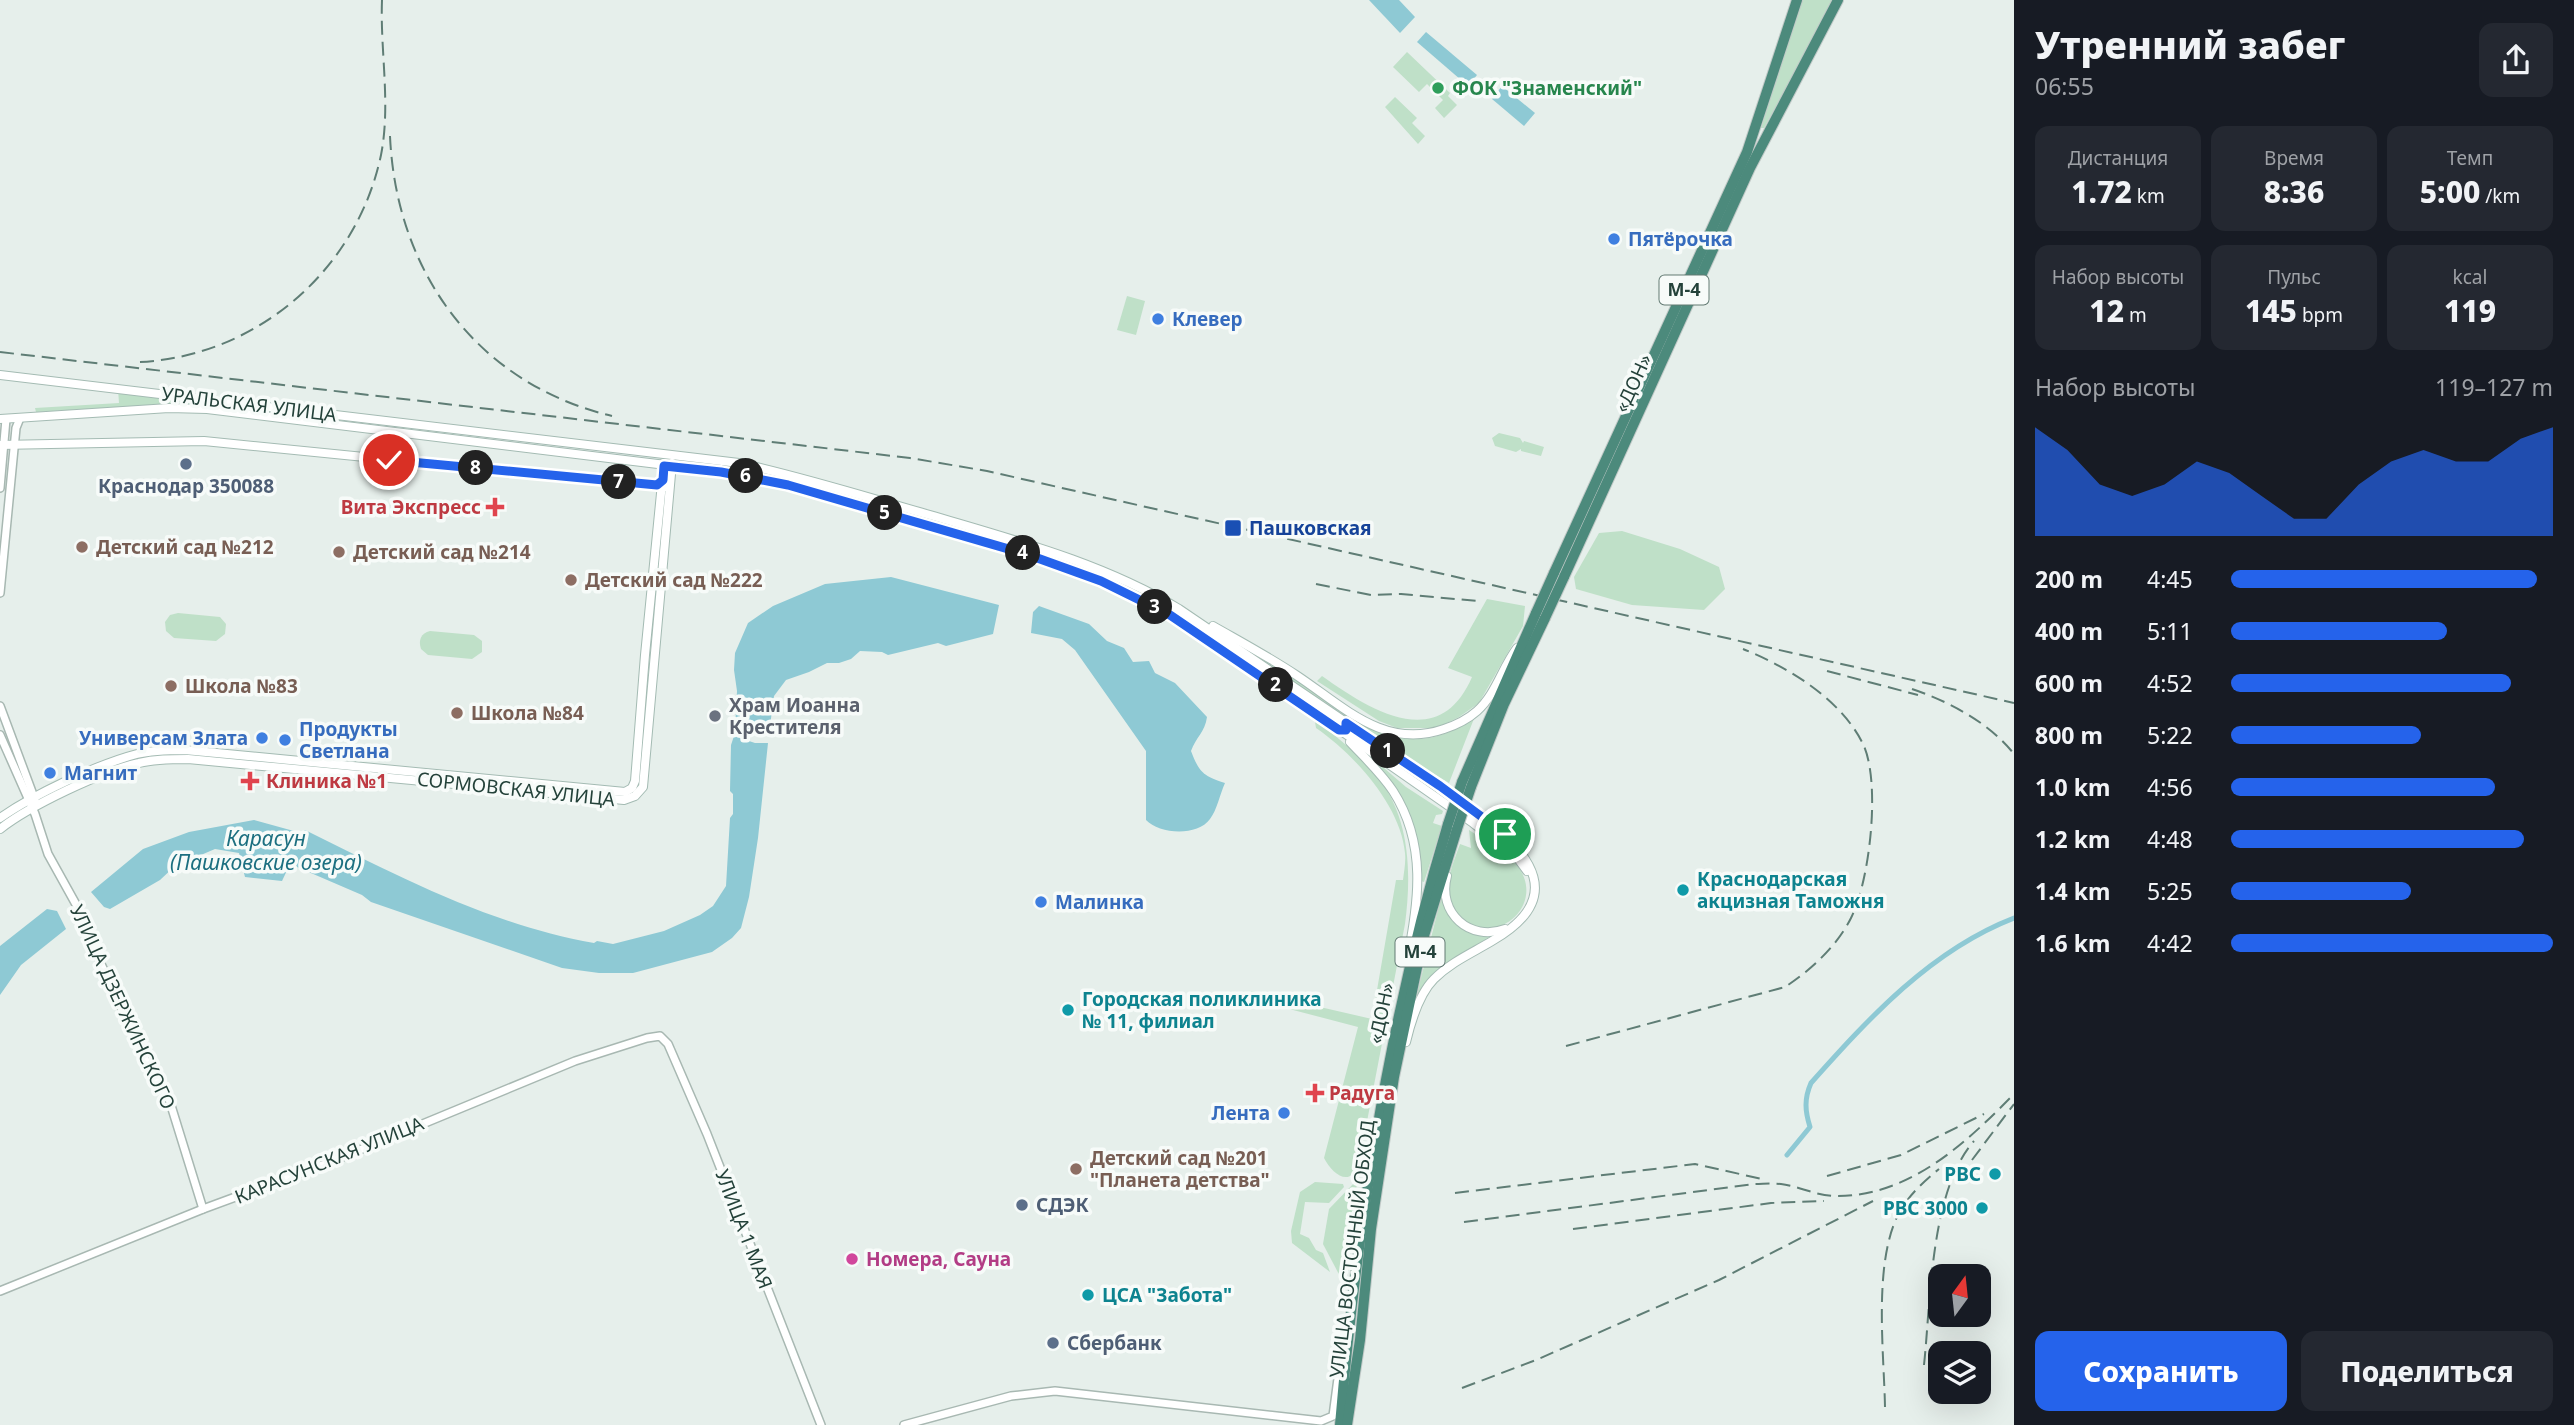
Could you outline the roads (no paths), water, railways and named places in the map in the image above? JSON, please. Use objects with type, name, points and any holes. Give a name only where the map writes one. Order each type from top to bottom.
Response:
[{"type":"highway","name":"«ДОН»","points":[[1467,784],[1747,152],[1797,0]]},
{"type":"highway","name":"«ДОН»","points":[[1559,575],[1750,168],[1838,0]]},
{"type":"highway","name":"«ДОН»","points":[[1467,784],[1520,645],[1541,616]]},
{"type":"highway","name":"М-4","points":[[1453,826],[1467,784]]},
{"type":"highway","name":"«ДОН»","points":[[1383,1089],[1421,915],[1453,826]]},
{"type":"highway","name":"«ДОН»","points":[[1394,1077],[1423,939],[1453,826]]},
{"type":"highway","name":"УЛИЦА ВОСТОЧНЫЙ ОБХОД","points":[[1347,1425],[1360,1340],[1370,1229],[1394,1077]]},
{"type":"highway","name":"УЛИЦА ВОСТОЧНЫЙ ОБХОД","points":[[1340,1425],[1360,1229],[1383,1089]]},
{"type":"main road","name":"УРАЛЬСКАЯ УЛИЦА","points":[[0,375],[756,478],[817,493],[1029,555],[1101,581],[1170,615],[1481,814],[1513,841],[1530,864],[1535,883],[1531,905],[1512,928],[1456,961],[1432,981],[1414,1016],[1394,1077]]},
{"type":"main road","name":"УРАЛЬСКАЯ УЛИЦА","points":[[3,419],[169,408],[237,407],[669,454],[763,468],[1021,542],[1097,569],[1179,609],[1516,856],[1523,863],[1532,888],[1526,909],[1519,919],[1504,929],[1490,934],[1468,929],[1449,907],[1445,882],[1458,836],[1453,826]]},
{"type":"main road","name":"УРАЛЬСКАЯ УЛИЦА","points":[[2,445],[204,442],[663,487]]},
{"type":"main road","points":[[663,487],[669,454]]},
{"type":"main road","points":[[663,487],[668,466]]},
{"type":"main road","name":"СОРМОВСКАЯ УЛИЦА","points":[[0,818],[32,802],[101,776],[139,762],[157,759],[234,758],[629,794],[635,782],[663,487]]},
{"type":"main road","points":[[1179,609],[1280,665],[1369,725],[1402,735],[1432,734],[1475,713],[1486,701],[1520,645]]},
{"type":"main road","points":[[1342,726],[1391,788],[1403,811],[1414,844],[1418,899],[1403,979],[1403,994]]},
{"type":"main road","name":"СОРМОВСКАЯ УЛИЦА","points":[[0,829],[32,802]]},
{"type":"street","points":[[0,593],[14,445],[20,418]]},
{"type":"street","points":[[0,488],[3,419]]},
{"type":"street","points":[[0,706],[32,802]]},
{"type":"street","points":[[0,736],[32,802]]},
{"type":"street","name":"УЛИЦА ДЗЕРЖИНСКОГО","points":[[32,802],[48,854],[83,917],[101,964],[144,1057],[169,1099],[203,1209]]},
{"type":"street","name":"КАРАСУНСКАЯ УЛИЦА","points":[[0,1291],[203,1209],[333,1161],[575,1061],[660,1036]]},
{"type":"street","name":"УЛИЦА 1 МАЯ","points":[[660,1036],[668,1044],[707,1134],[821,1425]]},
{"type":"street","points":[[904,1425],[1011,1396],[1055,1391],[1324,1423],[1333,1416],[1342,1356],[1346,1349]]},
{"type":"water","points":[[1369,0],[1399,0],[1415,17],[1400,33]]},
{"type":"water","points":[[1426,32],[1477,75],[1468,86],[1417,42]]},
{"type":"water","points":[[1502,86],[1535,113],[1524,126],[1492,99]]},
{"type":"water","points":[[891,577],[999,605],[993,634],[946,646],[938,643],[888,655],[882,652],[860,651],[851,659],[827,663],[786,680],[774,696],[769,733],[756,734],[735,729],[735,653],[748,623],[773,606],[825,584]]},
{"type":"water","points":[[1039,606],[1089,624],[1107,641],[1124,648],[1133,662],[1149,661],[1155,673],[1175,683],[1207,717],[1191,751],[1203,772],[1225,783],[1215,811],[1204,825],[1178,832],[1152,825],[1146,820],[1146,751],[1075,650],[1062,639],[1031,633],[1033,612]]},
{"type":"water","name":"Карасун (Пашковские озера)","points":[[734,736],[755,743],[768,743],[758,838],[749,897],[741,928],[712,952],[633,973],[599,973],[562,968],[371,902],[362,895],[290,864],[282,881],[245,877],[239,853],[215,849],[175,866],[160,880],[110,909],[104,907],[91,892],[143,849],[189,832],[254,820],[301,833],[305,830],[446,897],[518,924],[594,943],[597,941],[613,944],[664,931],[700,915],[713,906],[726,886],[730,818],[733,814],[733,794],[730,791],[731,745]]},
{"type":"water","points":[[47,909],[57,911],[66,929],[21,965],[0,995],[0,946]]},
{"type":"waterway","points":[[1787,1155],[1810,1127],[1806,1105],[1811,1083],[1856,1034],[1903,988],[1929,967],[1955,948],[2014,918]]},
{"type":"railway","points":[[140,362],[183,356],[224,343],[261,324],[295,299],[325,269],[350,235],[369,197],[384,136],[382,0]]},
{"type":"railway","points":[[390,136],[396,186],[408,233],[427,276],[453,315],[484,349],[521,378],[564,400],[612,416]]},
{"type":"railway","points":[[0,352],[910,458],[987,471],[2014,703]]},
{"type":"railway","points":[[1316,584],[1371,595],[1401,594],[1477,601]]},
{"type":"railway","points":[[1566,1046],[1785,987],[1823,957],[1851,918],[1863,880],[1871,831],[1871,782],[1863,744],[1841,713],[1812,686],[1778,665],[1743,649]]},
{"type":"railway","points":[[1827,671],[1918,695]]},
{"type":"railway","points":[[1912,689],[1968,714],[1993,732],[2014,754]]},
{"type":"railway","points":[[1464,1222],[1754,1184],[1781,1184],[1833,1196],[1886,1188],[1910,1178],[1955,1149],[2014,1094]]},
{"type":"railway","points":[[1972,1160],[2014,1104]]},
{"type":"railway","points":[[1827,1176],[1901,1155],[1984,1114]]},
{"type":"railway","points":[[1924,1365],[1931,1279],[1941,1217],[1960,1162],[1974,1141]]},
{"type":"railway","points":[[1455,1193],[1695,1164],[1762,1179]]},
{"type":"railway","points":[[1885,1407],[1882,1308],[1883,1281],[1891,1233],[1907,1201],[1939,1169]]},
{"type":"railway","points":[[1573,1229],[1771,1203],[1824,1201]]},
{"type":"railway","points":[[1462,1388],[1536,1360],[1719,1280],[1873,1201]]},
{"type":"place","name":"ФОК \"Знаменский\"","points":[[1438,88]]},
{"type":"place","name":"Пятёрочка","points":[[1614,239]]},
{"type":"place","name":"Клевер","points":[[1158,319]]},
{"type":"place","name":"Краснодар 350088","points":[[186,464]]},
{"type":"place","name":"Вита Экспресс","points":[[495,507]]},
{"type":"place","name":"Пашковская","points":[[1233,528]]},
{"type":"place","name":"Детский сад №212","points":[[82,547]]},
{"type":"place","name":"Детский сад №214","points":[[339,552]]},
{"type":"place","name":"Детский сад №222","points":[[571,580]]},
{"type":"place","name":"Школа №83","points":[[171,686]]},
{"type":"place","name":"Школа №84","points":[[457,713]]},
{"type":"place","name":"Храм Иоанна Крестителя","points":[[715,716]]},
{"type":"place","name":"Универсам Злата","points":[[262,738]]},
{"type":"place","name":"Продукты Светлана","points":[[285,740]]},
{"type":"place","name":"Магнит","points":[[50,773]]},
{"type":"place","name":"Клиника №1","points":[[250,781]]},
{"type":"place","name":"Краснодарская акцизная Таможня","points":[[1683,890]]},
{"type":"place","name":"Малинка","points":[[1041,902]]},
{"type":"place","name":"Городская поликлиника № 11, филиал","points":[[1068,1010]]},
{"type":"place","name":"Радуга","points":[[1315,1093]]},
{"type":"place","name":"Лента","points":[[1284,1113]]},
{"type":"place","name":"Детский сад №201 \"Планета детства\"","points":[[1076,1169]]},
{"type":"place","name":"РВС","points":[[1995,1174]]},
{"type":"place","name":"СДЭК","points":[[1022,1205]]},
{"type":"place","name":"РВС 3000","points":[[1982,1208]]},
{"type":"place","name":"Номера, Сауна","points":[[852,1259]]},
{"type":"place","name":"ЦСА \"Забота\"","points":[[1088,1295]]},
{"type":"place","name":"Сбербанк","points":[[1053,1343]]}]
